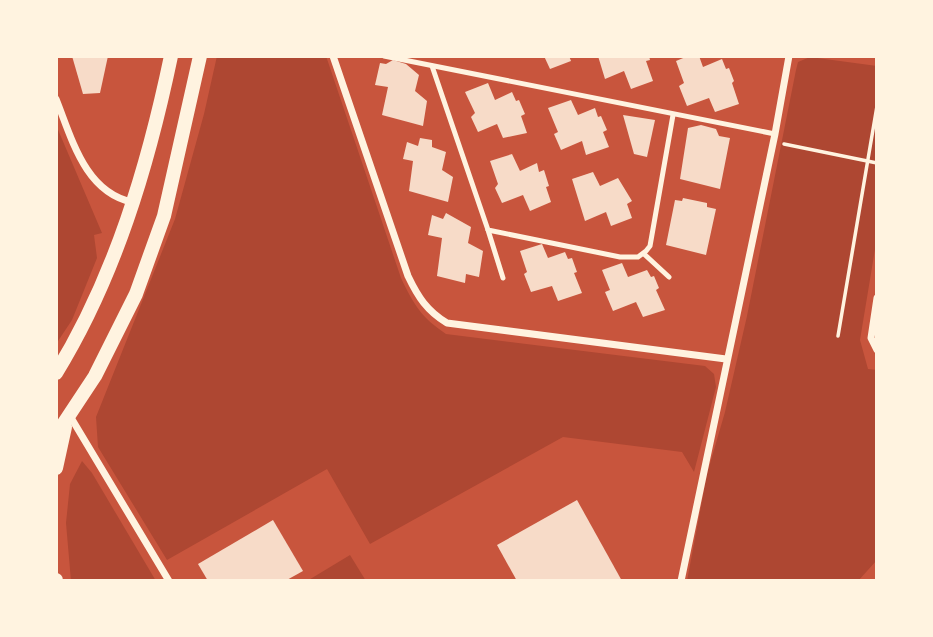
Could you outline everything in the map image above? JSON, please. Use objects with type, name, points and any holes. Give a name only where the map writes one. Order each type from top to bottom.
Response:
[{"type":"main road","points":[[56,373],[80,333],[114,258],[132,202],[171,56]]},
{"type":"main road","points":[[56,435],[95,376],[136,294],[160,228],[200,56]]},
{"type":"main road","points":[[56,468],[68,419]]},
{"type":"street","points":[[333,56],[408,276],[419,298],[432,314],[447,323],[726,359]]},
{"type":"street","points":[[681,581],[789,56]]},
{"type":"street","points":[[56,99],[79,156],[91,175],[103,189],[117,199],[132,202]]},
{"type":"street","points":[[877,298],[871,338],[877,349]]},
{"type":"street","points":[[68,419],[169,581]]},
{"type":"lane","points":[[384,56],[775,134]]},
{"type":"lane","points":[[432,66],[503,278]]},
{"type":"lane","points":[[488,230],[620,257],[633,258],[644,254],[650,246],[656,221],[673,115]]},
{"type":"lane","points":[[644,254],[669,277]]},
{"type":"path","points":[[838,336],[877,106]]},
{"type":"path","points":[[782,144],[877,163]]},
{"type":"shaded area","points":[[217,56],[326,56],[401,278],[419,310],[446,334],[705,366],[714,374],[716,387],[694,472],[682,452],[563,437],[370,544],[327,469],[167,560],[98,447],[96,417],[175,219]]},
{"type":"shaded area","points":[[810,57],[877,66],[877,237],[860,340],[868,369],[877,370],[877,560],[858,581],[687,581],[707,474],[725,412],[747,316],[796,70],[798,62]]},
{"type":"shaded area","points":[[56,125],[102,233],[94,235],[97,258],[72,320],[56,344]]},
{"type":"shaded area","points":[[82,461],[92,473],[156,581],[71,581],[66,523],[70,484]]},
{"type":"shaded area","points":[[350,555],[366,581],[307,581]]},
{"type":"building","points":[[72,56],[108,56],[100,93],[83,94]]},
{"type":"building","points":[[544,56],[569,56],[571,61],[550,69]]},
{"type":"building","points":[[598,56],[649,56],[650,60],[646,61],[653,81],[631,89],[624,71],[605,79]]},
{"type":"building","points":[[688,56],[699,56],[703,67],[722,59],[734,81],[732,83],[739,104],[715,112],[709,98],[687,106],[679,86],[684,83],[676,61]]},
{"type":"building","points":[[393,60],[406,64],[419,75],[415,91],[427,101],[423,126],[382,115],[388,87],[375,85],[380,63],[386,64]]},
{"type":"building","points":[[488,83],[495,100],[512,92],[516,101],[519,100],[525,114],[521,116],[527,133],[503,138],[497,124],[478,132],[471,117],[475,113],[465,92]]},
{"type":"building","points":[[571,100],[578,115],[595,108],[607,130],[603,132],[609,147],[586,155],[582,141],[561,150],[554,134],[558,132],[548,108]]},
{"type":"building","points":[[623,115],[655,120],[647,157],[634,154]]},
{"type":"building","points":[[701,125],[716,129],[719,136],[730,138],[720,189],[680,179],[688,128]]},
{"type":"building","points":[[420,138],[432,140],[432,147],[446,152],[442,170],[453,177],[448,202],[409,191],[413,161],[403,159],[407,142],[418,146]]},
{"type":"building","points":[[512,154],[520,171],[537,163],[539,172],[544,170],[551,202],[530,211],[523,195],[502,203],[495,188],[498,184],[490,161]]},
{"type":"building","points":[[593,172],[600,186],[618,178],[632,201],[627,204],[632,218],[611,226],[606,212],[585,221],[572,179]]},
{"type":"building","points":[[683,198],[707,203],[707,207],[716,209],[706,255],[666,245],[675,200],[682,201]]},
{"type":"building","points":[[446,213],[471,227],[468,243],[483,251],[479,277],[466,274],[465,283],[437,276],[442,238],[428,235],[432,215],[443,219]]},
{"type":"building","points":[[542,244],[548,258],[565,252],[568,259],[572,258],[577,272],[574,273],[582,293],[558,301],[552,286],[531,292],[520,251]]},
{"type":"building","points":[[622,263],[628,277],[647,270],[651,277],[654,276],[659,288],[656,290],[665,310],[643,317],[636,302],[613,311],[605,292],[610,290],[602,270]]},
{"type":"building","points":[[577,500],[622,581],[517,581],[497,545]]},
{"type":"building","points":[[273,520],[303,571],[285,581],[208,581],[198,564]]}]
